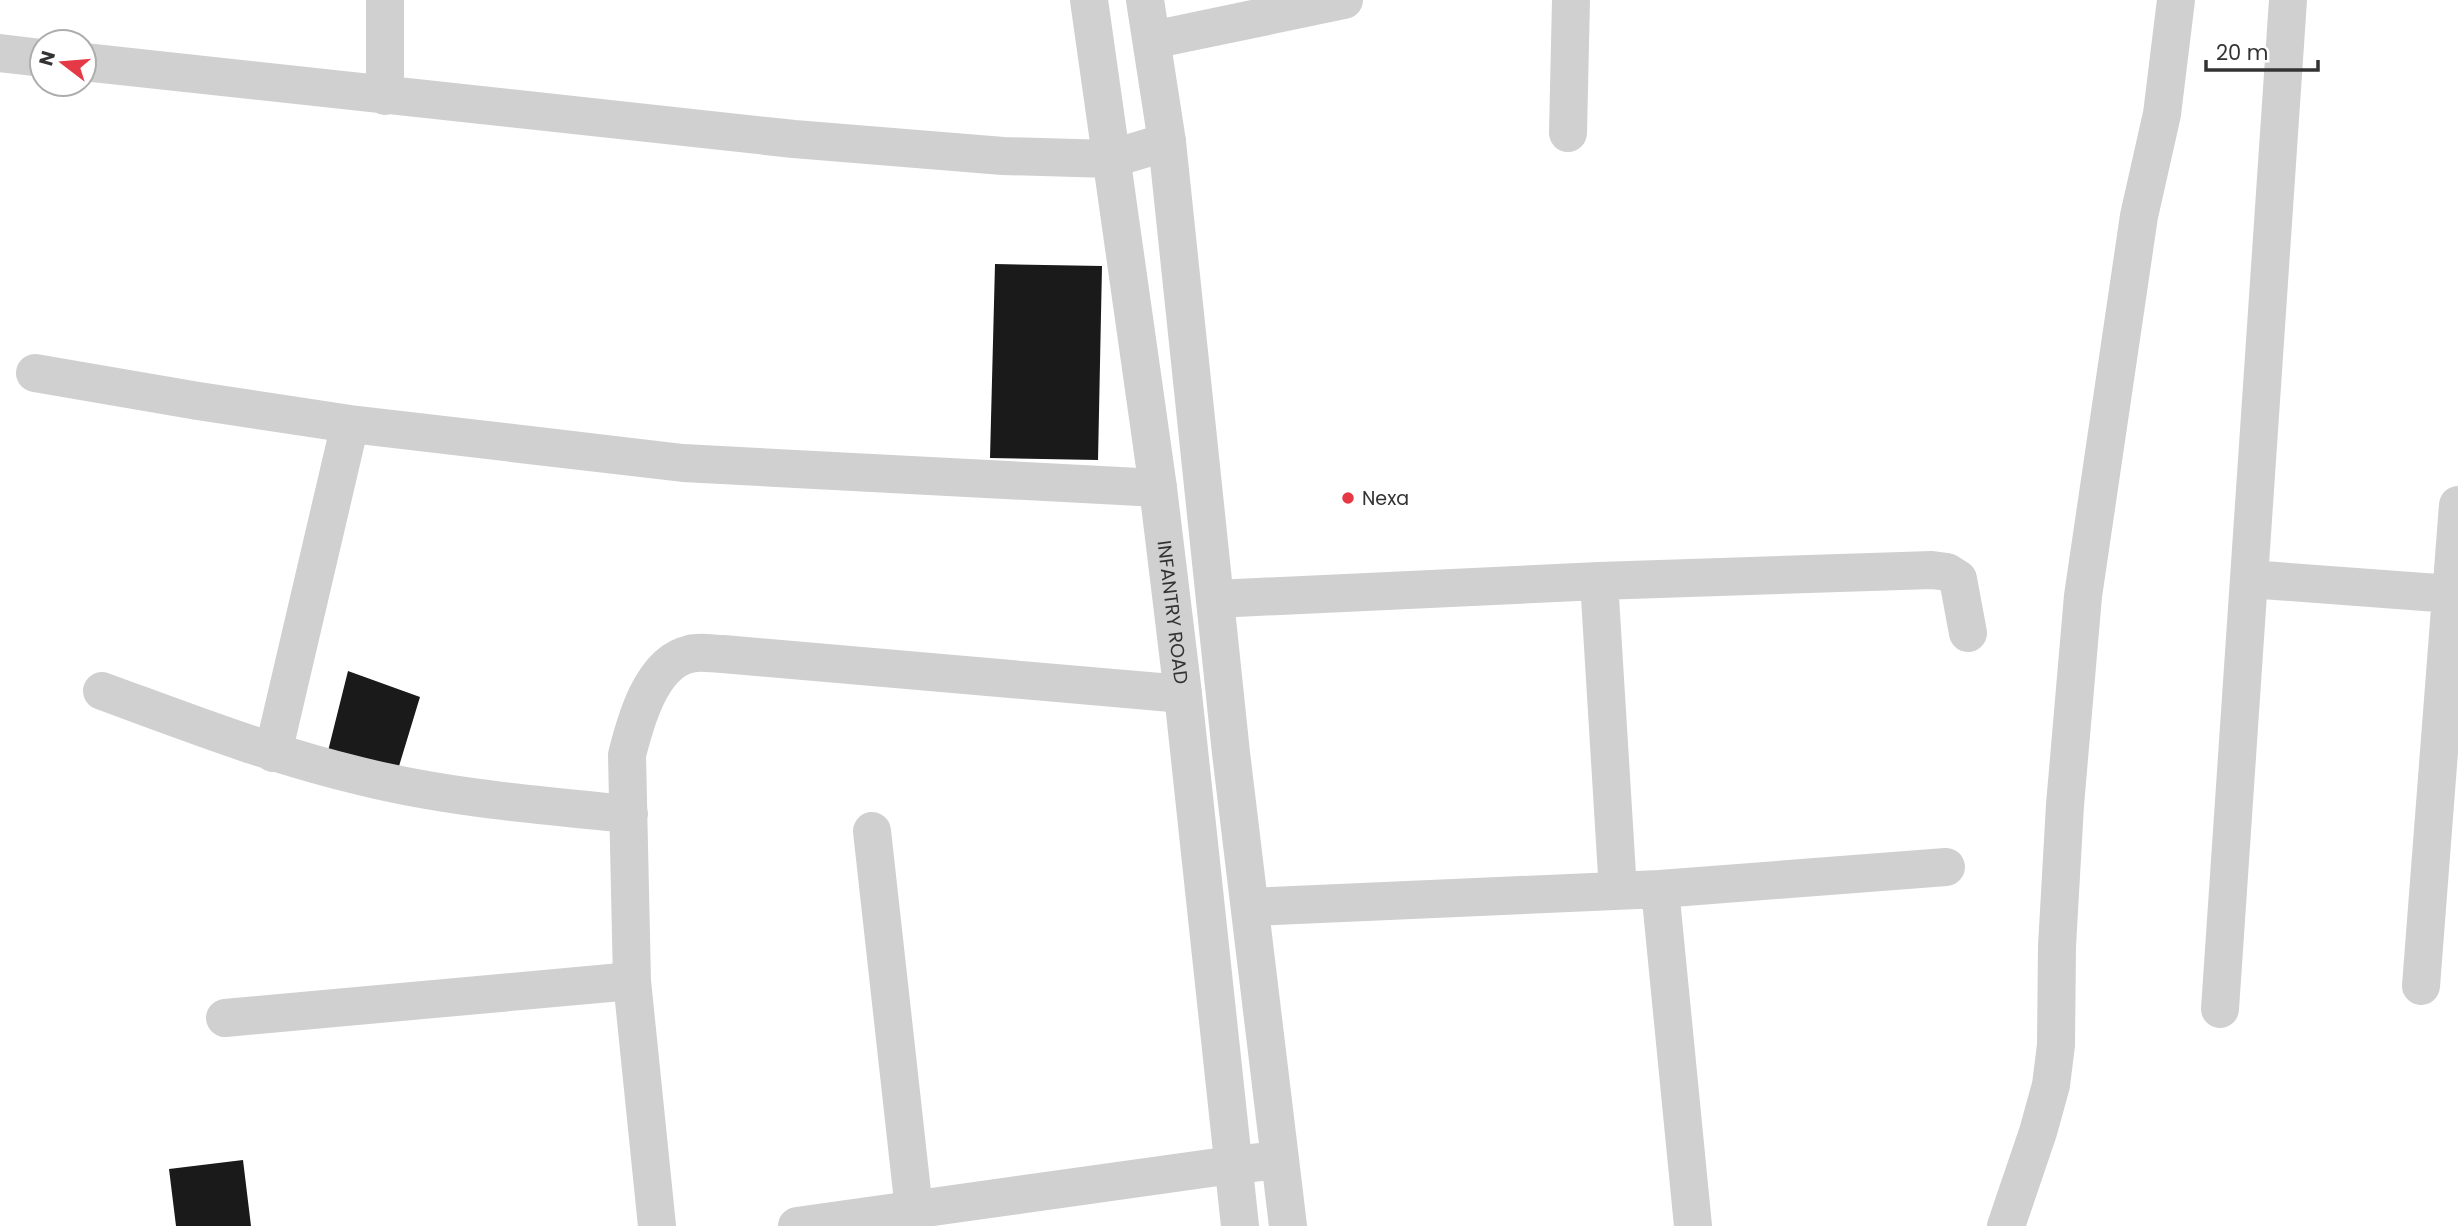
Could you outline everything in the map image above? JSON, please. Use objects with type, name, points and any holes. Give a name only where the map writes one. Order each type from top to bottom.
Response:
[{"type":"street","points":[[385,0],[385,96]]},
{"type":"street","name":"INFANTRY ROAD","points":[[1089,0],[1158,488],[1240,1226]]},
{"type":"street","points":[[1146,0],[1167,142],[1215,599],[1287,1226]]},
{"type":"street","points":[[1152,40],[1344,0]]},
{"type":"street","points":[[1568,133],[1571,0]]},
{"type":"street","points":[[2006,1226],[2038,1132],[2056,1045],[2057,946],[2065,805],[2083,596],[2139,216],[2162,114],[2176,0]]},
{"type":"street","points":[[2220,1009],[2288,0]]},
{"type":"street","points":[[0,53],[28,56]]},
{"type":"street","points":[[98,64],[794,139],[1003,156],[1110,159],[1167,142]]},
{"type":"street","points":[[35,373],[350,424],[683,463],[1158,488]]},
{"type":"street","points":[[273,754],[350,424]]},
{"type":"street","points":[[2421,986],[2458,505]]},
{"type":"street","points":[[1215,599],[1599,581],[1932,570],[1947,572],[1958,579],[1968,633]]},
{"type":"street","points":[[2250,579],[2451,594]]},
{"type":"street","points":[[1599,581],[1618,891]]},
{"type":"street","points":[[657,1226],[632,981],[627,755],[635,722],[648,692],[666,667],[689,654],[723,654],[1183,694]]},
{"type":"street","points":[[102,691],[273,754],[361,777],[478,799],[628,814]]},
{"type":"street","points":[[872,831],[914,1210]]},
{"type":"street","points":[[1250,907],[1660,889],[1946,867]]},
{"type":"street","points":[[1660,889],[1693,1226]]},
{"type":"street","points":[[225,1018],[632,981]]},
{"type":"street","points":[[797,1226],[1232,1164],[1280,1160]]},
{"type":"building","points":[[995,264],[1102,266],[1098,460],[990,458]]},
{"type":"building","points":[[348,671],[420,697],[396,776],[328,751]]},
{"type":"building","points":[[243,1160],[251,1226],[176,1226],[169,1169]]},
{"type":"place","name":"Nexa","points":[[1348,498]]}]
